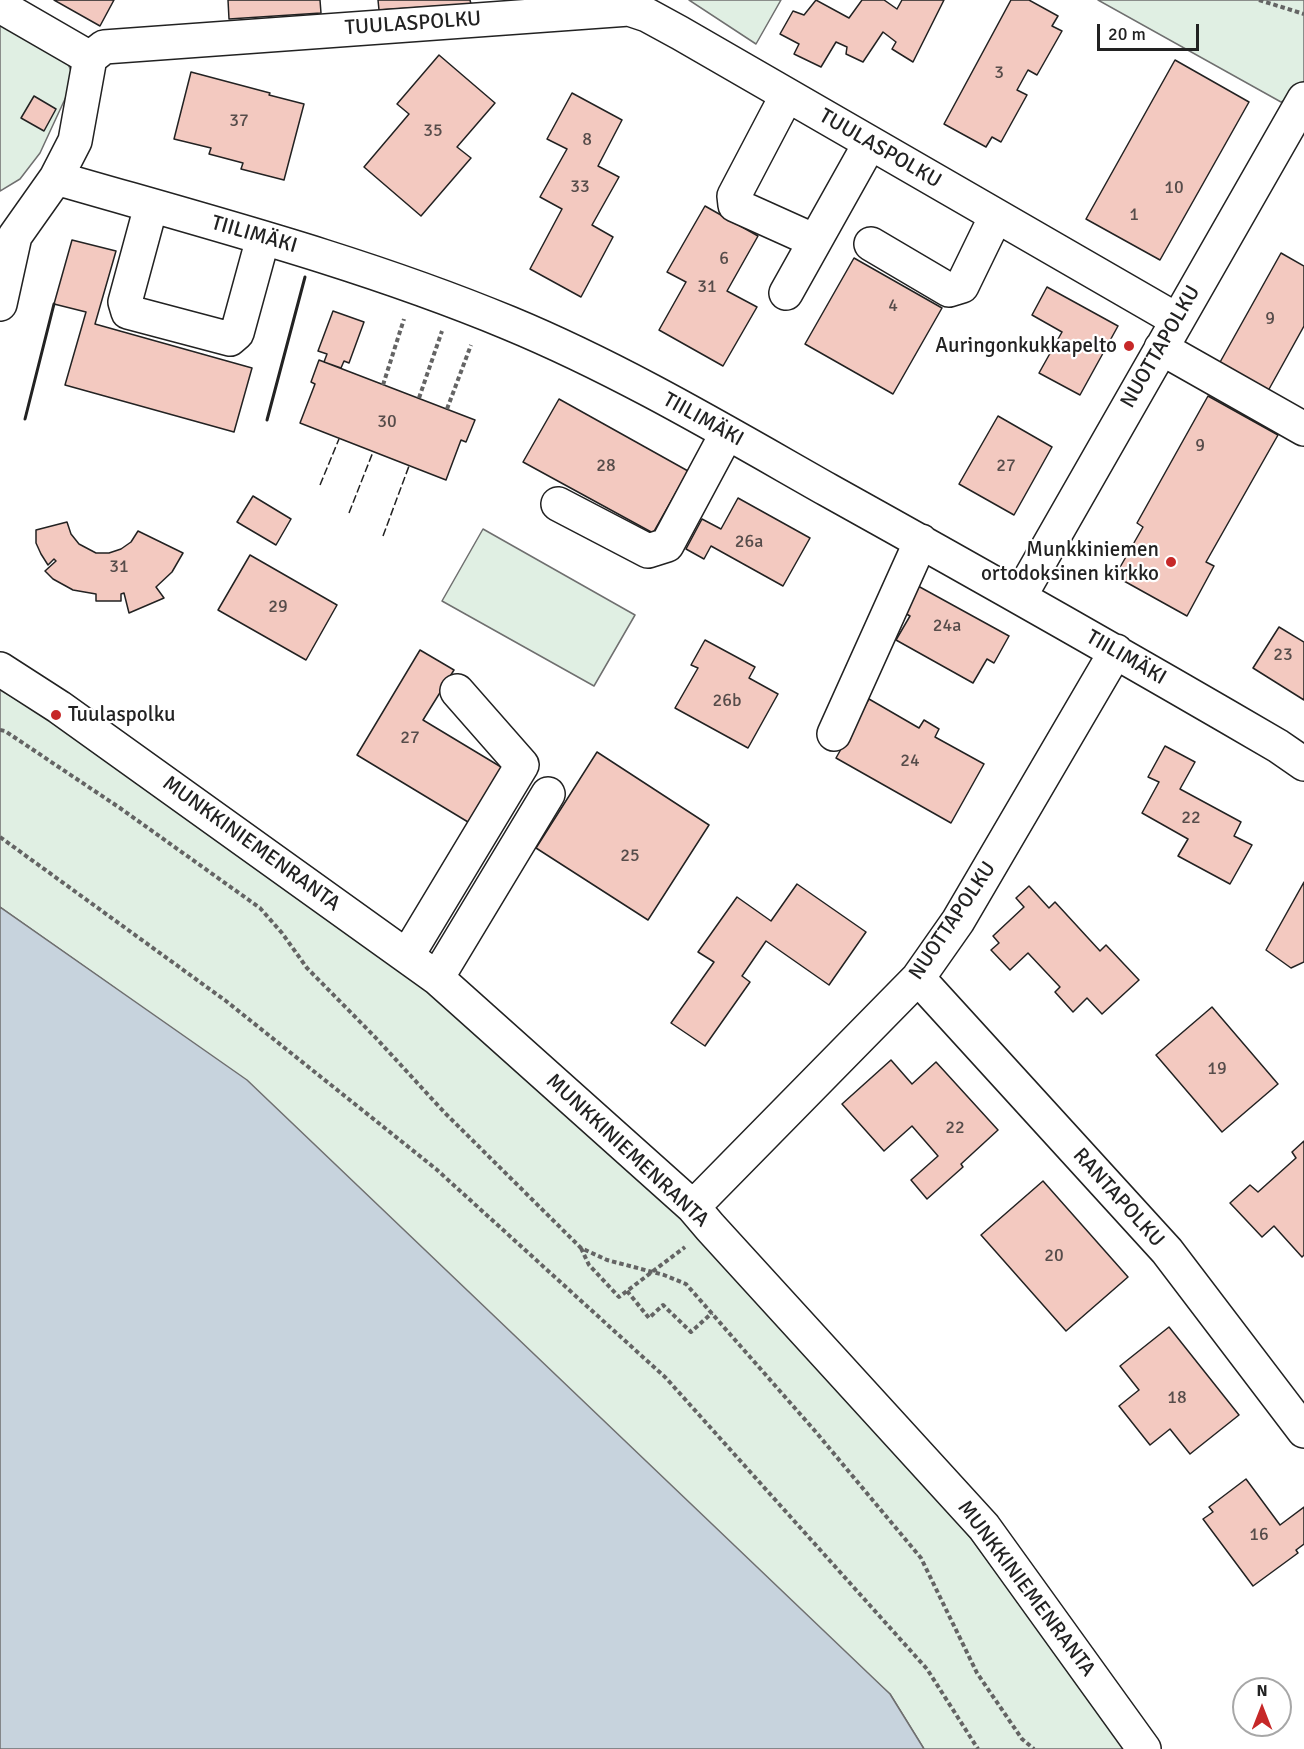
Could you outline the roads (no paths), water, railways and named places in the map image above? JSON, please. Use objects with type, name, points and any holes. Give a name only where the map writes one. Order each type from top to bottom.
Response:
[{"type":"street","points":[[0,6],[90,58],[75,141],[56,178],[8,231],[0,304]]},
{"type":"street","name":"TUULASPOLKU","points":[[90,58],[104,47],[628,9],[647,15],[1177,320]]},
{"type":"street","points":[[787,95],[734,196],[735,205],[815,241]]},
{"type":"street","name":"NUOTTAPOLKU","points":[[1020,596],[1304,99]]},
{"type":"street","points":[[786,293],[870,143]]},
{"type":"street","name":"TIILIMÄKI","points":[[56,178],[307,250],[414,287],[601,365],[1020,596],[1278,746],[1304,764]]},
{"type":"street","points":[[151,206],[125,302],[128,312],[230,339],[237,333],[262,238]]},
{"type":"street","points":[[871,244],[949,290],[956,289],[962,286],[996,216]]},
{"type":"street","points":[[1161,348],[1304,429]]},
{"type":"street","points":[[558,504],[648,551],[667,545],[727,433]]},
{"type":"street","points":[[834,734],[921,541]]},
{"type":"street","name":"NUOTTAPOLKU","points":[[702,1217],[918,978],[958,921],[1116,651]]},
{"type":"street","name":"MUNKKINIEMENRANTA","points":[[0,669],[59,707],[437,978],[702,1217],[984,1527],[1144,1749]]},
{"type":"street","points":[[407,956],[522,765],[457,691]]},
{"type":"street","points":[[437,978],[548,794]]},
{"type":"street","name":"RANTAPOLKU","points":[[918,978],[1167,1251],[1304,1431]]},
{"type":"place","name":"Auringonkukkapelto","points":[[1129,346]]},
{"type":"place","name":"Munkkiniemen ortodoksinen kirkko","points":[[1171,562]]},
{"type":"place","name":"Tuulaspolku","points":[[56,715]]}]
